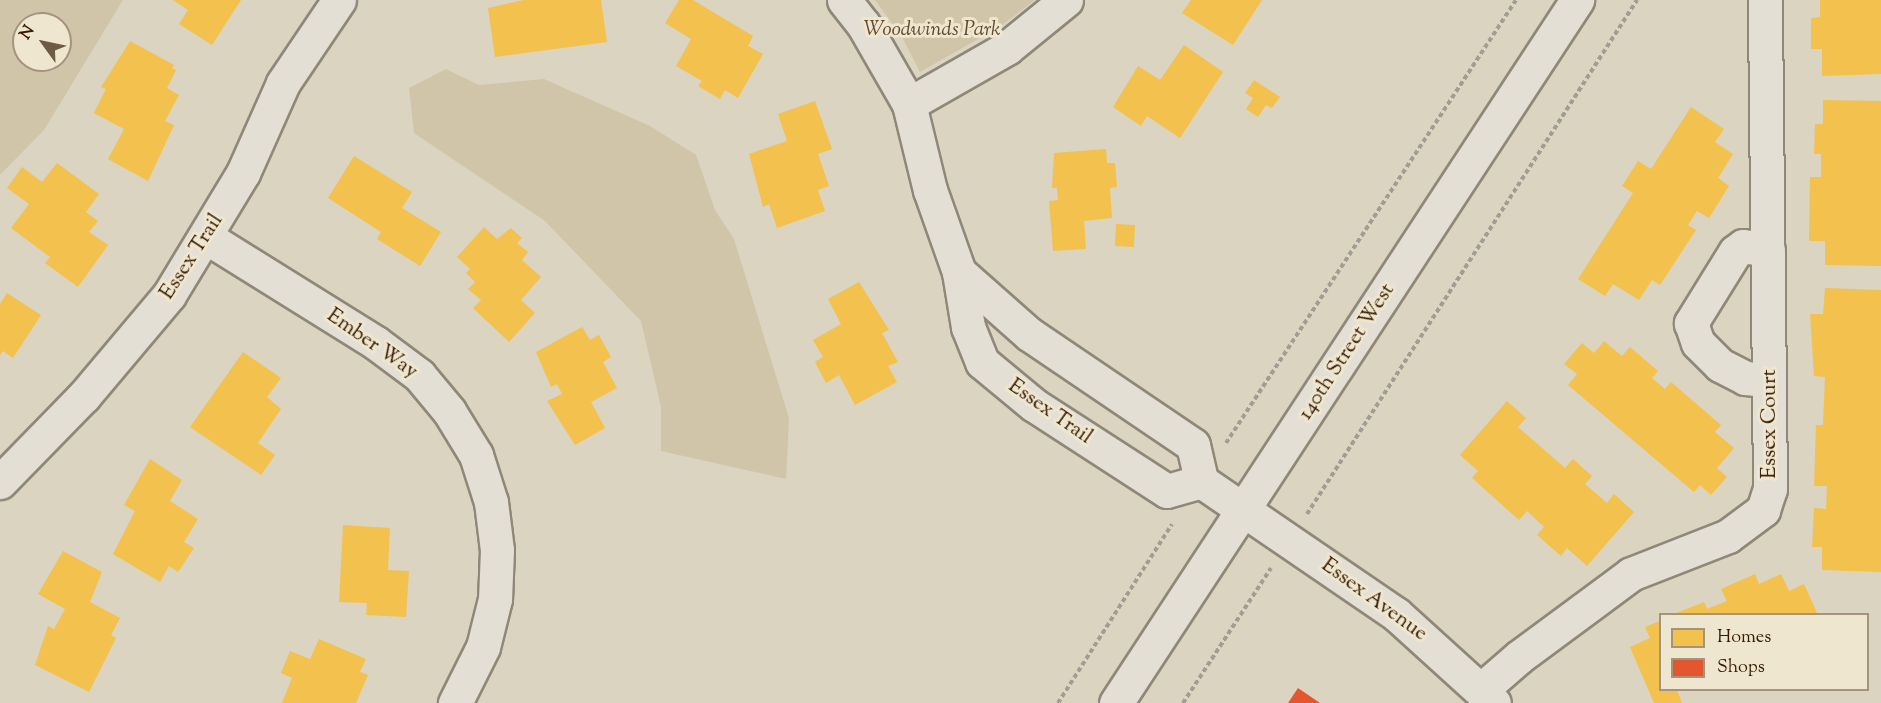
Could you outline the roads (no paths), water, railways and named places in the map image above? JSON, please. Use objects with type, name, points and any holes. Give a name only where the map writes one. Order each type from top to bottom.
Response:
[{"type":"street","name":"Essex Trail","points":[[0,482],[126,349],[169,295],[206,237],[243,172],[283,82],[304,46],[339,0]]},
{"type":"street","name":"Essex Trail","points":[[843,0],[864,24],[909,104],[930,190],[959,272],[968,327],[982,362],[1034,405],[1167,491],[1201,480],[1193,446],[1029,334],[959,272]]},
{"type":"street","points":[[909,104],[1007,48],[1066,0]]},
{"type":"street","name":"140th Street West","points":[[1116,703],[1577,0]]},
{"type":"street","name":"Essex Court","points":[[1488,697],[1519,657],[1631,574],[1728,536],[1763,510],[1770,489],[1765,0]]},
{"type":"street","name":"Ember Way","points":[[206,237],[376,343],[419,375],[449,411],[476,455],[491,502],[497,550],[495,599],[483,647],[455,703]]},
{"type":"street","points":[[1768,250],[1743,246],[1735,252],[1691,323],[1698,343],[1720,365],[1745,378],[1769,380]]},
{"type":"street","points":[[1201,480],[1244,510]]},
{"type":"street","name":"Essex Avenue","points":[[1244,510],[1396,614],[1488,697]]},
{"type":"park label","name":"Woodwinds Park","points":[[932,30]]}]
